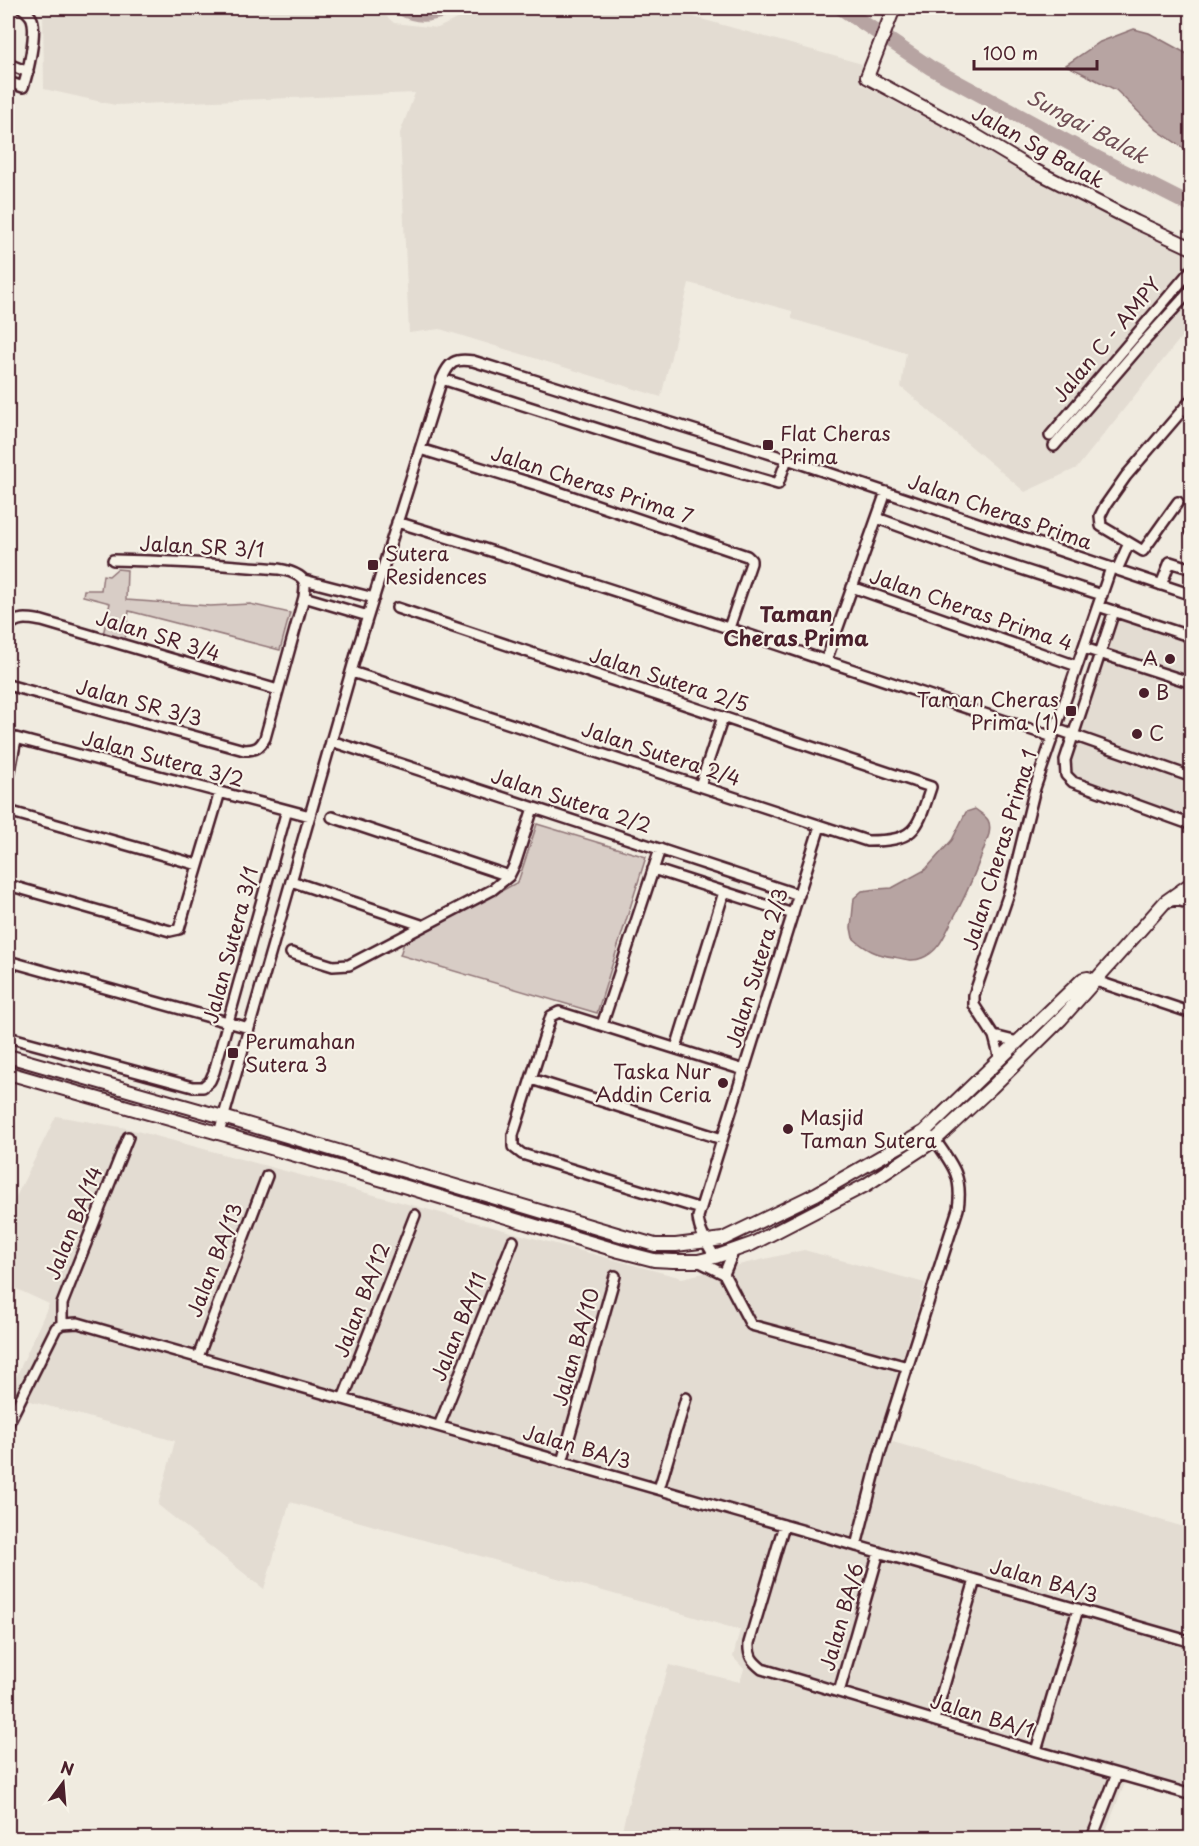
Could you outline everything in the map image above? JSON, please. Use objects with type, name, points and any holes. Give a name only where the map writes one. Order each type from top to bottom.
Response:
[{"type":"street","points":[[8,82],[23,87],[28,72],[33,20],[22,8]]},
{"type":"street","name":"Jalan Sg Balak","points":[[894,8],[867,77],[973,134],[1030,168],[1191,248]]},
{"type":"street","points":[[8,64],[28,72]]},
{"type":"street","name":"Jalan C - AMPY","points":[[1050,436],[1191,269]]},
{"type":"street","points":[[1054,446],[1191,289]]},
{"type":"street","name":"Jalan Cheras Prima","points":[[442,379],[446,368],[452,363],[462,360],[473,361],[787,459],[1116,567],[1165,576],[1191,595]]},
{"type":"street","points":[[219,1133],[331,741],[442,379],[778,484],[787,459]]},
{"type":"street","points":[[1178,502],[1143,551],[1128,545],[1101,526],[1100,516],[1105,506],[1126,476],[1191,399]]},
{"type":"street","name":"Jalan Cheras Prima 7","points":[[420,449],[544,487],[747,556],[751,560],[729,628]]},
{"type":"street","points":[[826,661],[886,492]]},
{"type":"street","points":[[877,518],[981,556],[1102,595]]},
{"type":"street","points":[[397,522],[520,559],[826,661],[1054,733],[1075,735],[1191,777]]},
{"type":"street","name":"Jalan Cheras Prima 1","points":[[1000,1059],[994,1036],[974,1005],[974,995],[1010,890],[1035,788],[1102,595],[1128,545]]},
{"type":"street","name":"Jalan SR 3/1","points":[[113,560],[204,563],[288,571],[304,580]]},
{"type":"street","points":[[1165,576],[1170,562],[1191,569]]},
{"type":"street","points":[[278,690],[304,597],[306,588],[304,580],[374,598]]},
{"type":"street","name":"Jalan Cheras Prima 4","points":[[852,587],[1077,666]]},
{"type":"street","points":[[304,597],[368,616]]},
{"type":"street","points":[[1098,606],[1191,636]]},
{"type":"street","name":"Jalan Sutera 2/5","points":[[397,608],[931,787]]},
{"type":"street","points":[[1114,611],[1065,760],[1066,775],[1072,782],[1191,825]]},
{"type":"street","name":"Jalan SR 3/4","points":[[8,627],[17,620],[27,618],[42,621],[278,690]]},
{"type":"street","points":[[1084,648],[1191,683]]},
{"type":"street","name":"Jalan Sutera 2/4","points":[[352,672],[867,841],[903,838],[913,831],[920,819],[931,787]]},
{"type":"street","name":"Jalan SR 3/3","points":[[8,685],[244,750],[253,750],[261,746],[278,690]]},
{"type":"street","points":[[700,786],[723,717]]},
{"type":"street","points":[[8,781],[12,737]]},
{"type":"street","name":"Jalan Sutera 3/2","points":[[12,737],[310,816]]},
{"type":"street","name":"Jalan Sutera 2/2","points":[[331,741],[799,895]]},
{"type":"street","points":[[8,885],[170,931],[179,930],[220,792]]},
{"type":"street","points":[[291,953],[340,967],[349,965],[421,925],[492,890],[509,876],[515,864],[532,808]]},
{"type":"street","name":"Jalan Sutera 3/1","points":[[8,1037],[193,1087],[203,1087],[210,1081],[214,1072],[287,810]]},
{"type":"street","points":[[8,811],[198,865]]},
{"type":"street","points":[[332,817],[509,876]]},
{"type":"street","name":"Jalan Sutera 2/3","points":[[715,1257],[706,1242],[698,1217],[820,826]]},
{"type":"street","points":[[602,1025],[660,849]]},
{"type":"street","points":[[653,869],[793,914]]},
{"type":"street","points":[[291,881],[421,925]]},
{"type":"street","points":[[8,1072],[619,1251],[654,1260],[698,1261],[752,1244],[866,1185],[935,1140],[1060,1019],[1165,902],[1191,883]]},
{"type":"street","points":[[676,1048],[724,892]]},
{"type":"street","points":[[1165,902],[1176,900],[1191,904]]},
{"type":"street","points":[[8,961],[249,1028]]},
{"type":"street","points":[[8,1056],[655,1245],[676,1245],[723,1239],[788,1208],[924,1132],[1083,979],[1088,978],[1191,1012]]},
{"type":"street","points":[[700,1209],[522,1154],[513,1147],[513,1135],[551,1016],[559,1012],[744,1070]]},
{"type":"street","points":[[994,1036],[1018,1042]]},
{"type":"street","points":[[531,1079],[722,1139]]},
{"type":"street","points":[[856,1546],[880,1453],[953,1226],[960,1194],[959,1180],[954,1168],[935,1140],[924,1132]]},
{"type":"street","name":"Jalan BA/14","points":[[63,1324],[62,1304],[128,1137]]},
{"type":"street","name":"Jalan BA/13","points":[[198,1357],[267,1176]]},
{"type":"street","name":"Jalan BA/12","points":[[343,1399],[415,1215]]},
{"type":"street","name":"Jalan BA/11","points":[[439,1426],[513,1241]]},
{"type":"street","points":[[724,1274],[734,1250]]},
{"type":"street","points":[[698,1261],[724,1274],[751,1325],[908,1367]]},
{"type":"street","name":"Jalan BA/10","points":[[562,1462],[615,1276]]},
{"type":"street","name":"Jalan BA/3","points":[[63,1324],[78,1323],[1191,1642]]},
{"type":"street","points":[[8,1424],[50,1337],[56,1328],[63,1324]]},
{"type":"street","points":[[659,1489],[686,1398]]},
{"type":"street","name":"Jalan BA/1","points":[[784,1525],[749,1643],[748,1653],[753,1662],[762,1669],[1191,1795]]},
{"type":"street","name":"Jalan BA/6","points":[[838,1692],[879,1552]]},
{"type":"street","points":[[934,1720],[975,1580]]},
{"type":"street","points":[[1036,1751],[1078,1609]]},
{"type":"street","points":[[1092,1839],[1117,1774]]},
{"type":"shaded area","points":[[43,8],[377,8],[394,23],[438,28],[479,8],[662,8],[862,64],[861,84],[1191,256],[1191,325],[1077,468],[1025,492],[901,387],[906,353],[792,319],[792,311],[689,283],[661,397],[440,329],[409,333],[400,133],[415,93],[115,105],[44,89]]},
{"type":"shaded area","points":[[986,8],[1042,8],[1006,14]]},
{"type":"shaded area","points":[[1134,29],[1149,33],[1191,56],[1191,153],[1157,130],[1116,90],[1066,65],[1100,42]]},
{"type":"shaded area","points":[[117,569],[127,570],[126,600],[210,606],[250,604],[290,613],[280,650],[129,611],[125,640],[103,635],[110,603],[83,596],[84,590],[101,590],[103,575],[109,576]]},
{"type":"shaded area","points":[[1116,615],[1191,640],[1191,821],[1074,780],[1068,773],[1068,760]]},
{"type":"shaded area","points":[[975,809],[989,822],[989,834],[968,888],[937,947],[922,958],[908,960],[867,949],[853,938],[851,928],[854,898],[862,891],[892,888],[925,870],[952,840],[966,812]]},
{"type":"shaded area","points":[[537,824],[646,857],[597,1013],[400,955],[404,943],[518,882]]},
{"type":"shaded area","points":[[56,1116],[126,1128],[682,1278],[804,1250],[925,1283],[879,1438],[1191,1529],[1191,1802],[1125,1783],[1103,1838],[620,1838],[637,1769],[669,1665],[740,1682],[744,1669],[733,1657],[740,1630],[290,1502],[264,1589],[158,1505],[175,1441],[8,1395],[49,1304],[8,1285],[8,1213]]},
{"type":"waterway","name":"Sungai Balak","points":[[401,8],[421,14],[454,8]]},
{"type":"waterway","name":"Sungai Balak","points":[[841,8],[931,68],[1101,160],[1192,206]]},
{"type":"place","name":"Flat Cheras Prima","points":[[768,445]]},
{"type":"place","name":"Sutera Residences","points":[[373,565]]},
{"type":"place","name":"A","points":[[1170,659]]},
{"type":"place","name":"B","points":[[1144,693]]},
{"type":"place","name":"Taman Cheras Prima (1)","points":[[1071,711]]},
{"type":"place","name":"C","points":[[1137,734]]},
{"type":"place","name":"Perumahan Sutera 3","points":[[233,1053]]},
{"type":"place","name":"Taska Nur Addin Ceria","points":[[723,1083]]},
{"type":"place","name":"Masjid Taman Sutera","points":[[788,1129]]},
{"type":"district","name":"Taman Cheras Prima","points":[[796,627]]}]
